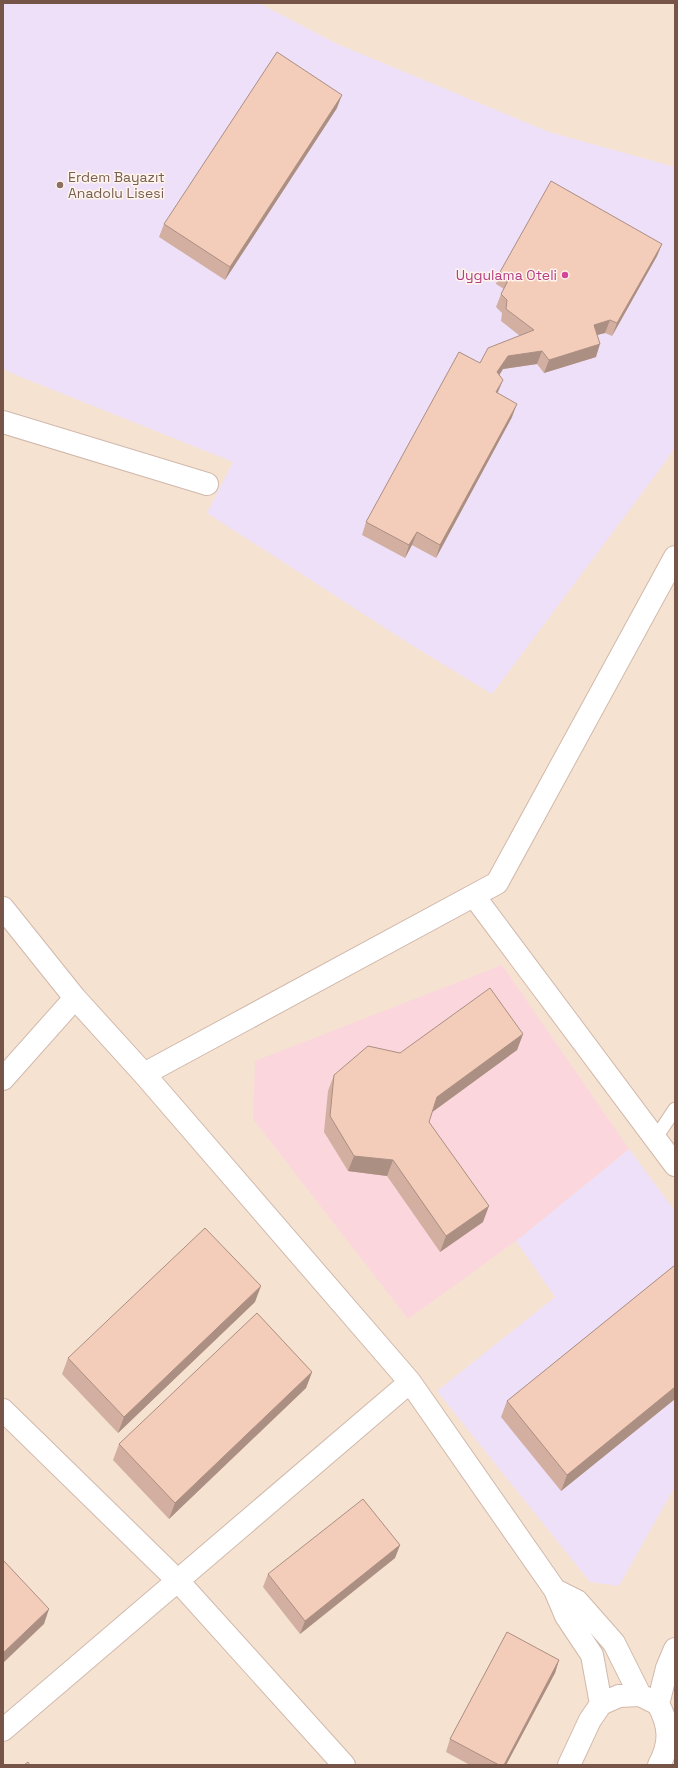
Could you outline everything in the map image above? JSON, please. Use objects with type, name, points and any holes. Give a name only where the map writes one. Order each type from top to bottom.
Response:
[{"type":"street","points":[[3,422],[207,484]]},
{"type":"street","points":[[144,1074],[497,883],[675,557]]},
{"type":"street","points":[[474,896],[675,1166]]},
{"type":"street","points":[[3,908],[75,998],[144,1074],[410,1382],[555,1590],[566,1616],[592,1655],[601,1704]]},
{"type":"street","points":[[3,1079],[75,998]]},
{"type":"street","points":[[3,1730],[410,1382]]},
{"type":"street","points":[[3,1410],[178,1581],[336,1762]]},
{"type":"street","points":[[555,1590],[577,1601],[614,1643],[667,1726],[668,1742],[659,1765]]},
{"type":"street","points":[[649,1700],[667,1668],[675,1649]]},
{"type":"street","points":[[569,1765],[590,1720],[601,1704],[619,1696],[649,1700]]},
{"type":"lane","points":[[655,1139],[675,1109]]},
{"type":"shaded area","points":[[3,3],[675,3],[675,1765],[3,1765]]},
{"type":"shaded area","points":[[3,3],[259,3],[335,43],[549,132],[675,167],[675,446],[666,461],[492,694],[413,646],[207,513],[233,462],[11,373],[3,368]]},
{"type":"shaded area","points":[[502,965],[629,1149],[516,1241],[408,1319],[253,1119],[255,1061]]},
{"type":"shaded area","points":[[629,1149],[675,1211],[675,1486],[619,1586],[590,1582],[437,1391],[555,1297],[516,1241]]},
{"type":"building","points":[[277,52],[342,95],[230,267],[164,224]]},
{"type":"building","points":[[551,181],[662,244],[617,323],[610,320],[594,325],[600,344],[549,360],[542,351],[508,356],[497,372],[503,380],[496,392],[517,404],[440,545],[417,532],[409,545],[366,522],[459,352],[480,363],[488,348],[534,330],[506,309],[507,300],[501,294],[510,277],[500,272]]},
{"type":"building","points":[[490,988],[523,1034],[437,1097],[429,1122],[489,1206],[446,1236],[393,1160],[354,1156],[330,1116],[334,1075],[368,1046],[400,1053]]},
{"type":"building","points":[[205,1228],[261,1286],[124,1417],[68,1358]]},
{"type":"building","points":[[675,1265],[675,1387],[567,1475],[507,1401]]},
{"type":"building","points":[[257,1313],[312,1372],[175,1503],[119,1444]]},
{"type":"building","points":[[363,1499],[400,1545],[305,1621],[268,1574]]},
{"type":"building","points":[[3,1560],[49,1609],[3,1653]]},
{"type":"building","points":[[507,1632],[559,1660],[504,1765],[499,1765],[450,1739]]},
{"type":"place","name":"Erdem Bayazıt Anadolu Lisesi","points":[[60,185]]},
{"type":"place","name":"Uygulama Oteli","points":[[565,275]]}]
